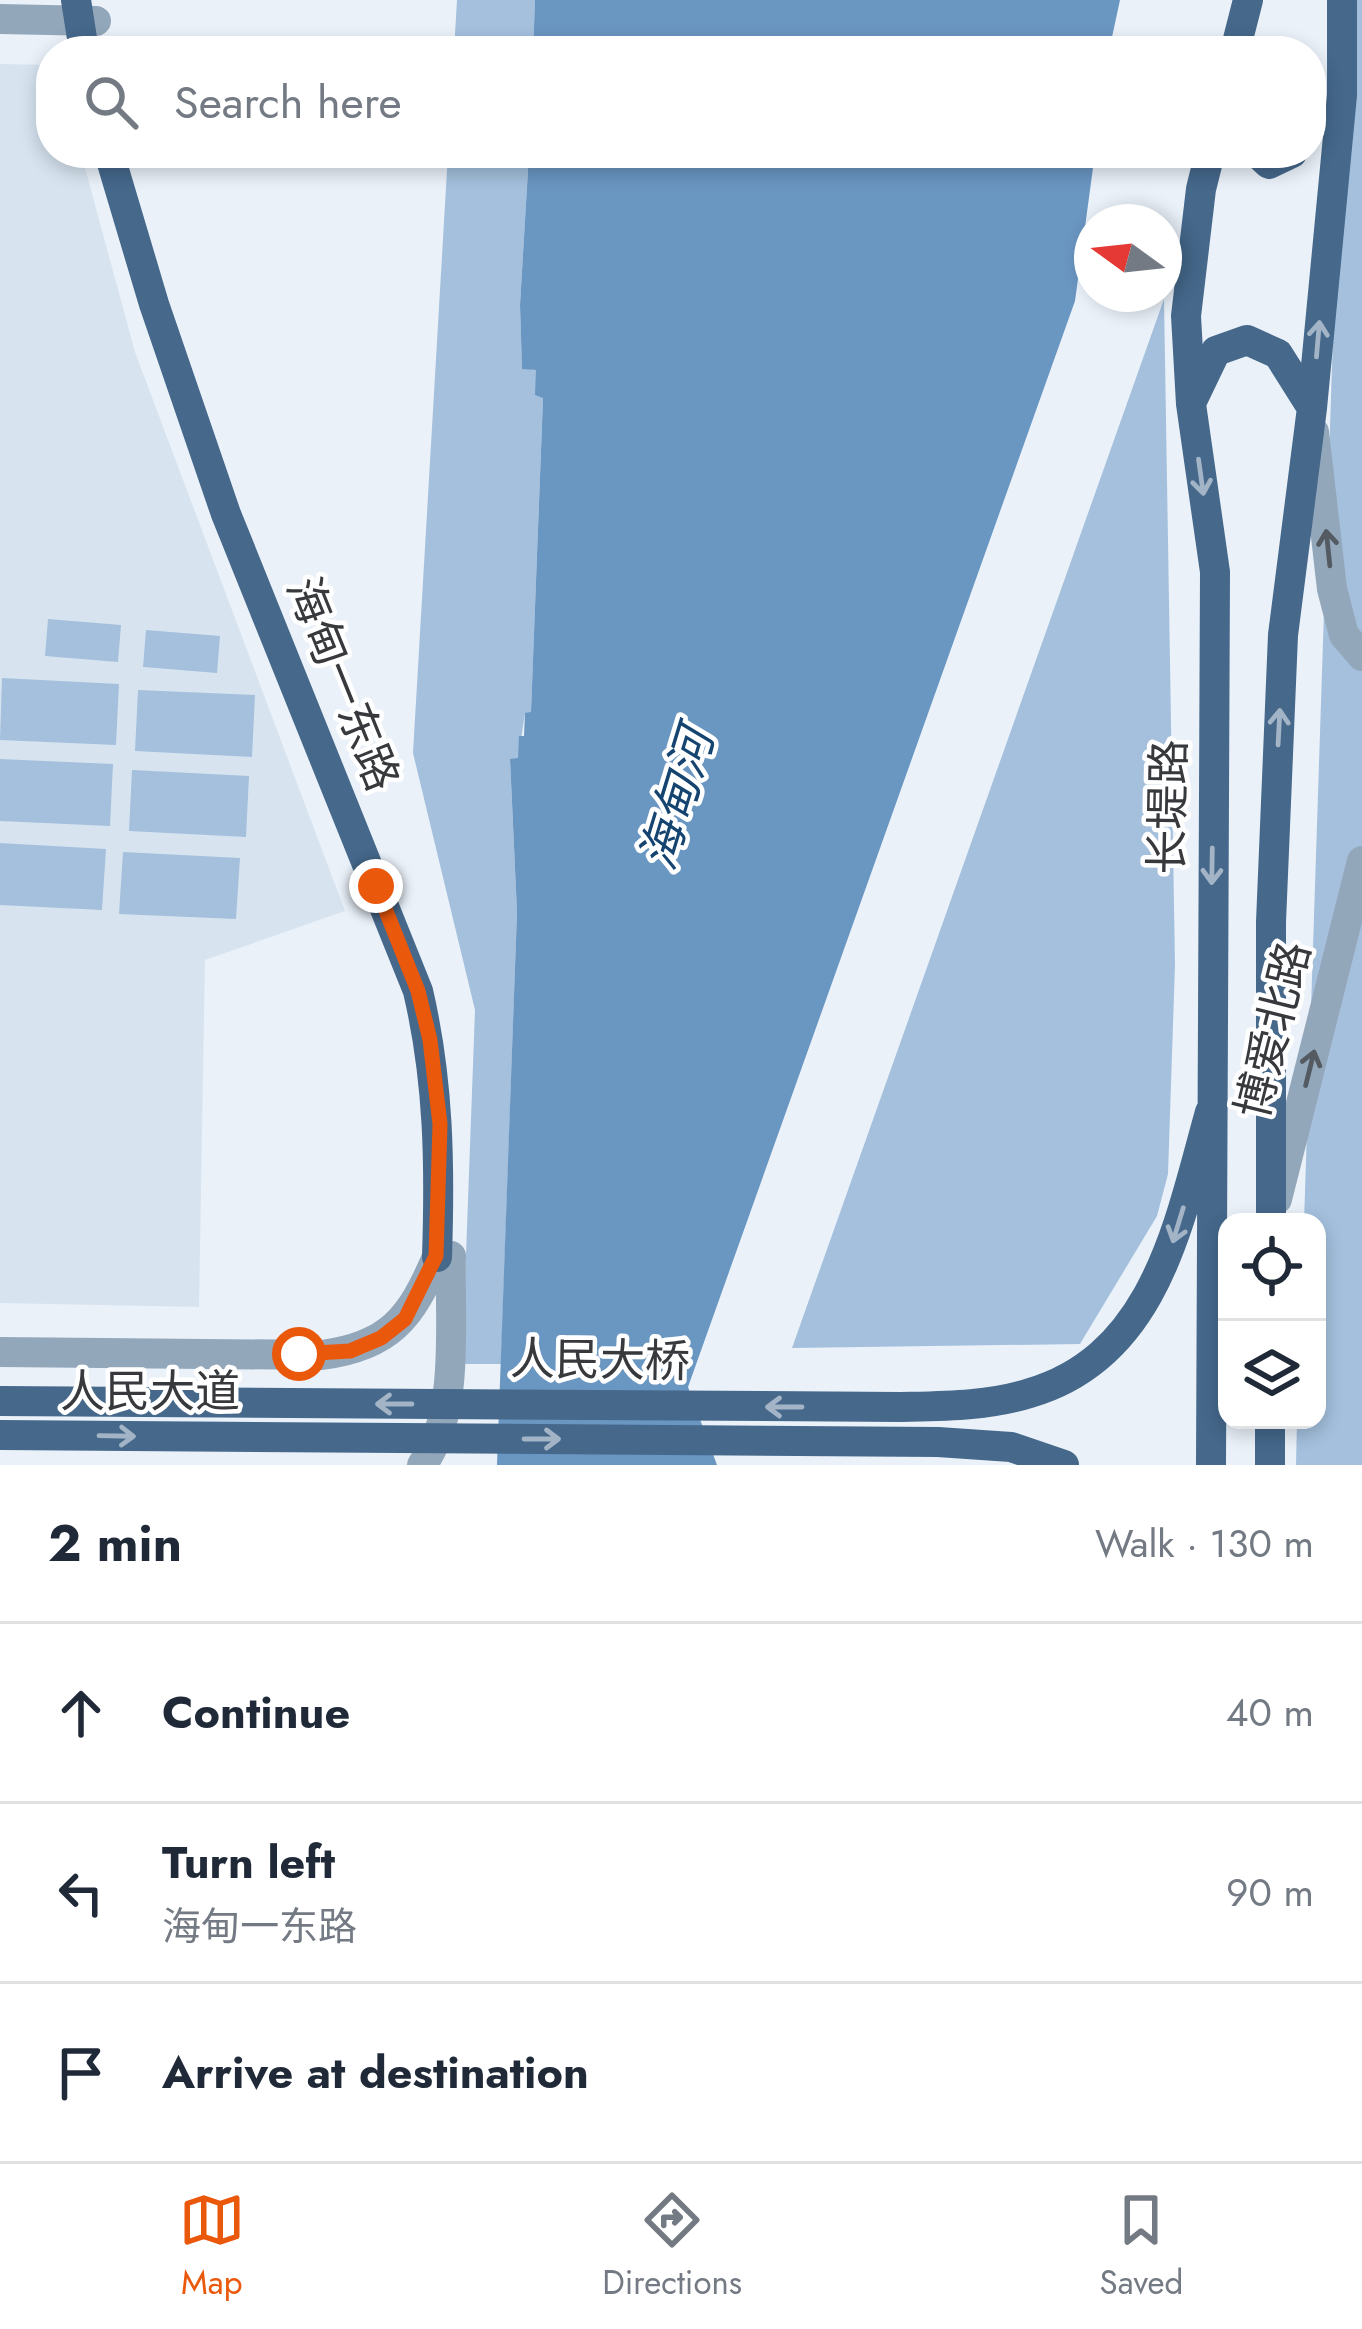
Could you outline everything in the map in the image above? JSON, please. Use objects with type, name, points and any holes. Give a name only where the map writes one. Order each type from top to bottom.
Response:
[{"type":"main road","points":[[1238,36],[1248,0]]},
{"type":"main road","points":[[1271,1213],[1271,922],[1283,635],[1312,408],[1342,95],[1342,0]]},
{"type":"main road","points":[[1326,117],[1342,95]]},
{"type":"main road","name":"海甸一东路","points":[[113,168],[226,514],[418,991],[430,1040],[440,1124],[444,1256]]},
{"type":"main road","name":"海甸一东路","points":[[129,168],[240,508],[431,987],[443,1036],[453,1124],[444,1256]]},
{"type":"main road","name":"长堤路","points":[[1208,168],[1186,316],[1191,404],[1215,572],[1211,1465]]},
{"type":"main road","points":[[1191,404],[1216,351],[1247,340],[1278,354],[1312,408]]},
{"type":"main road","name":"人民大桥","points":[[299,1403],[901,1407],[992,1401],[1034,1392],[1080,1370],[1139,1313],[1161,1275],[1210,1112]]},
{"type":"main road","name":"人民大道","points":[[0,1401],[299,1403]]},
{"type":"main road","points":[[1270,1429],[1270,1465]]},
{"type":"main road","name":"人民大道","points":[[0,1436],[299,1438]]},
{"type":"main road","name":"人民大桥","points":[[299,1438],[992,1444],[1064,1465]]},
{"type":"street","points":[[0,5],[87,19]]},
{"type":"street","points":[[0,19],[87,19]]},
{"type":"street","points":[[1312,408],[1332,589],[1344,635],[1362,656]]},
{"type":"street","name":"博爱北路","points":[[1273,1213],[1362,861]]},
{"type":"street","points":[[0,1352],[322,1355],[350,1351],[381,1338],[405,1319],[444,1256]]},
{"type":"street","points":[[422,1465],[434,1449],[447,1411],[444,1256]]},
{"type":"shaded area","points":[[457,0],[535,0],[534,36],[455,36]]},
{"type":"shaded area","points":[[1344,0],[1362,0],[1362,1465],[1296,1465],[1297,1429],[1326,1429],[1326,1213],[1304,1213]]},
{"type":"shaded area","points":[[0,64],[36,65],[36,168],[85,168],[135,352],[345,911],[205,960],[199,1307],[0,1303]]},
{"type":"shaded area","points":[[447,168],[528,168],[520,305],[522,368],[536,370],[543,397],[531,713],[525,713],[518,759],[510,760],[517,912],[501,1364],[462,1364],[475,1010],[413,753]]},
{"type":"shaded area","points":[[1159,312],[1164,312],[1175,965],[1168,1174],[1157,1216],[1080,1344],[792,1348]]},
{"type":"shaded area","points":[[48,619],[121,625],[118,662],[45,656]]},
{"type":"shaded area","points":[[146,630],[220,636],[217,673],[143,667]]},
{"type":"shaded area","points":[[2,678],[119,684],[116,745],[0,740]]},
{"type":"shaded area","points":[[138,690],[255,695],[252,757],[135,751]]},
{"type":"shaded area","points":[[0,759],[113,764],[110,826],[0,821]]},
{"type":"shaded area","points":[[132,770],[249,776],[246,837],[129,831]]},
{"type":"shaded area","points":[[0,843],[106,849],[102,910],[0,905]]},
{"type":"shaded area","points":[[123,852],[240,858],[236,919],[119,914]]},
{"type":"water","points":[[535,0],[1120,0],[1112,36],[534,36]]},
{"type":"water","name":"海甸河","points":[[528,168],[1093,168],[1088,204],[1074,204],[1074,304],[688,1387],[717,1465],[497,1465],[517,912],[510,759],[518,758],[525,713],[531,712],[543,398],[535,395],[536,370],[522,369],[520,305]]},
{"type":"route","points":[[299,1354],[350,1351],[381,1338],[405,1319],[436,1256],[440,1124],[430,1040],[418,991],[376,886]]}]
